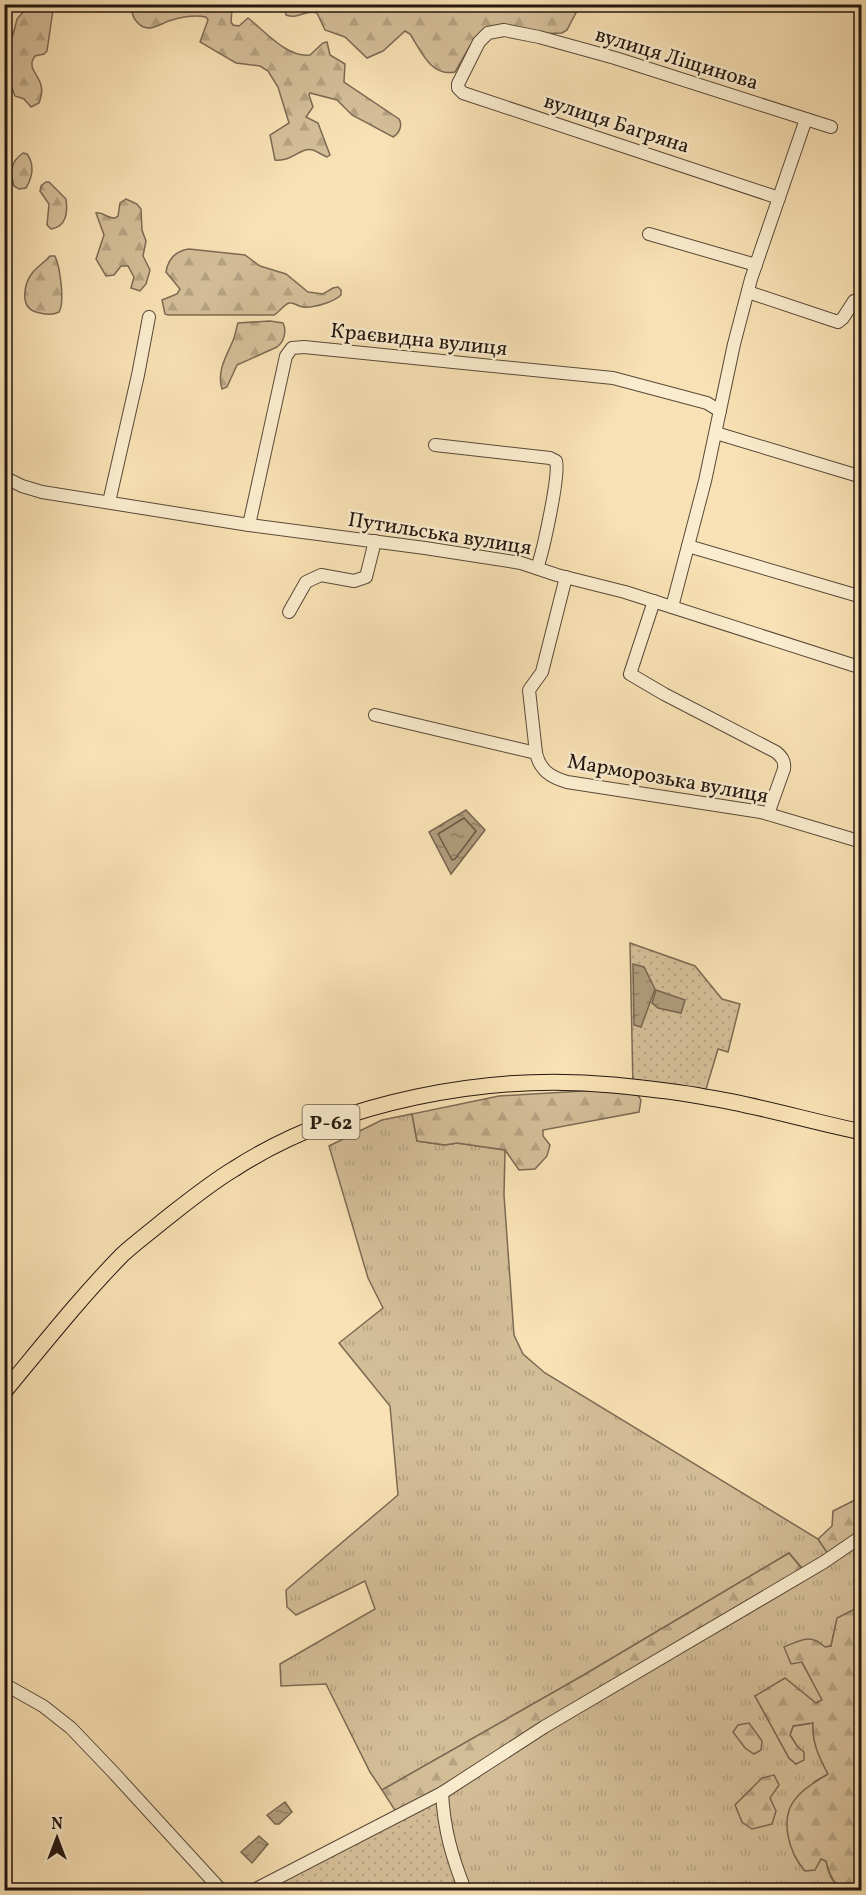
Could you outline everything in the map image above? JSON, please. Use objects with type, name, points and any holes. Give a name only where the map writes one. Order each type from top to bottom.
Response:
[{"type":"main road","name":"Р-62","points":[[4,1392],[64,1319],[124,1253],[234,1168],[286,1141],[332,1122],[401,1100],[467,1088],[539,1081],[612,1084],[706,1097],[861,1132]]},
{"type":"street","name":"вулиця Ліщинова","points":[[463,75],[478,42],[488,33],[504,30],[615,58],[831,127]]},
{"type":"street","name":"вулиця Багряна","points":[[463,75],[457,86],[463,93],[779,198]]},
{"type":"street","points":[[672,607],[716,434],[734,344],[748,292],[806,118]]},
{"type":"street","points":[[649,234],[756,265]]},
{"type":"street","points":[[748,292],[838,322],[854,301],[861,303]]},
{"type":"street","points":[[109,502],[149,317]]},
{"type":"street","name":"Краєвидна вулиця","points":[[249,525],[286,356],[292,348],[304,347],[613,378],[707,403],[720,411]]},
{"type":"street","points":[[716,434],[861,477]]},
{"type":"street","points":[[435,445],[550,458],[556,461],[556,474],[537,568]]},
{"type":"street","name":"Путильська вулиця","points":[[4,477],[34,490],[249,525],[512,561],[654,601],[861,668]]},
{"type":"street","points":[[288,612],[306,582],[321,575],[354,582],[366,577],[375,541]]},
{"type":"street","points":[[688,546],[861,597]]},
{"type":"street","points":[[375,715],[536,753],[529,690],[542,672],[566,577]]},
{"type":"street","points":[[654,601],[630,674],[781,756],[784,769],[768,814]]},
{"type":"street","name":"Марморозька вулиця","points":[[536,753],[538,762],[550,777],[567,782],[768,814],[861,842]]},
{"type":"street","points":[[254,1890],[442,1793],[544,1727],[824,1562],[861,1536]]},
{"type":"street","points":[[4,1684],[43,1706],[71,1728],[221,1890]]},
{"type":"street","points":[[442,1793],[444,1824],[465,1890]]},
{"type":"green space","points":[[288,4],[580,5],[567,30],[562,33],[480,36],[471,44],[455,72],[447,72],[433,67],[410,34],[405,31],[383,51],[367,58],[345,37],[325,30],[317,13],[286,15]]},
{"type":"green space","points":[[29,5],[53,5],[47,51],[35,56],[32,62],[41,87],[41,94],[39,103],[31,107],[24,99],[15,96],[5,74],[5,42],[13,35],[17,19]]},
{"type":"green space","points":[[132,5],[228,5],[232,9],[231,22],[233,25],[239,26],[248,18],[285,48],[301,55],[310,55],[327,42],[330,55],[345,64],[344,82],[399,119],[400,129],[393,137],[352,115],[337,100],[310,93],[313,107],[306,117],[318,123],[330,155],[327,157],[308,150],[287,159],[275,160],[270,135],[289,123],[278,87],[268,71],[260,66],[236,63],[200,42],[208,20],[206,17],[184,17],[145,28],[134,18]]},
{"type":"green space","points":[[23,153],[30,158],[32,171],[26,188],[19,189],[14,186],[12,172],[13,164]]},
{"type":"green space","points":[[49,182],[66,199],[67,209],[63,222],[51,229],[47,225],[49,204],[40,191],[41,186]]},
{"type":"green space","points":[[126,199],[137,204],[141,209],[142,230],[146,241],[143,256],[150,270],[146,284],[140,291],[131,288],[134,277],[128,266],[121,266],[114,275],[106,276],[96,259],[104,235],[96,213],[115,218],[118,216],[120,203]]},
{"type":"green space","points":[[189,249],[245,255],[260,266],[286,274],[308,292],[323,294],[338,287],[341,295],[313,307],[301,307],[289,303],[274,315],[165,314],[162,300],[177,294],[180,289],[166,272],[168,263],[176,254]]},
{"type":"green space","points":[[50,256],[55,256],[57,261],[62,301],[59,312],[53,314],[36,312],[27,305],[25,300],[27,282],[35,270]]},
{"type":"green space","points":[[270,321],[283,323],[285,333],[281,342],[277,347],[237,365],[227,387],[222,389],[220,375],[238,323]]},
{"type":"green space","points":[[630,943],[695,966],[722,999],[740,1004],[728,1052],[718,1049],[704,1096],[633,1088]]},
{"type":"green space","points":[[633,1088],[641,1100],[639,1112],[543,1130],[543,1136],[550,1145],[547,1156],[535,1169],[519,1170],[505,1150],[457,1143],[445,1145],[417,1141],[412,1114],[499,1096]]},
{"type":"green space","points":[[412,1114],[417,1141],[445,1145],[457,1143],[505,1150],[504,1195],[514,1335],[523,1354],[545,1373],[818,1539],[832,1559],[861,1540],[861,1606],[837,1619],[831,1646],[801,1661],[823,1700],[816,1703],[755,1696],[789,1758],[796,1764],[797,1746],[790,1735],[793,1726],[813,1723],[817,1749],[828,1774],[814,1782],[821,1859],[826,1861],[833,1880],[850,1890],[262,1890],[802,1568],[789,1553],[582,1676],[382,1790],[370,1772],[326,1684],[281,1686],[280,1664],[375,1609],[365,1581],[296,1615],[287,1607],[286,1590],[398,1495],[390,1406],[339,1343],[383,1308],[368,1278],[329,1146],[382,1120]]},
{"type":"green space","points":[[861,1497],[861,1540],[832,1560],[818,1539],[832,1526],[833,1511]]},
{"type":"green space","points":[[789,1553],[802,1569],[398,1815],[382,1790],[582,1676]]},
{"type":"green space","points":[[861,1606],[862,1890],[854,1890],[837,1884],[830,1875],[826,1861],[821,1859],[815,1870],[805,1871],[790,1845],[787,1824],[791,1805],[811,1784],[828,1774],[817,1750],[813,1723],[793,1726],[790,1735],[804,1752],[804,1760],[796,1764],[789,1758],[755,1696],[785,1678],[816,1703],[822,1700],[802,1662],[791,1664],[784,1647],[806,1639],[815,1640],[825,1647],[831,1646],[837,1618]]},
{"type":"green space","points":[[749,1723],[762,1741],[761,1750],[754,1754],[745,1748],[733,1732],[738,1725]]},
{"type":"green space","points":[[774,1775],[779,1785],[770,1798],[776,1811],[772,1824],[752,1829],[742,1822],[735,1805],[762,1778]]},
{"type":"green space","points":[[442,1793],[465,1890],[262,1890]]},
{"type":"water","points":[[466,810],[485,830],[451,874],[429,832]]},
{"type":"water","points":[[633,964],[644,967],[655,989],[641,1027],[634,1025]]},
{"type":"water","points":[[656,990],[685,1000],[681,1013],[658,1008],[652,1003]]},
{"type":"water","points":[[285,1802],[292,1812],[279,1824],[275,1824],[267,1815]]},
{"type":"water","points":[[259,1836],[268,1844],[252,1863],[241,1852]]}]
